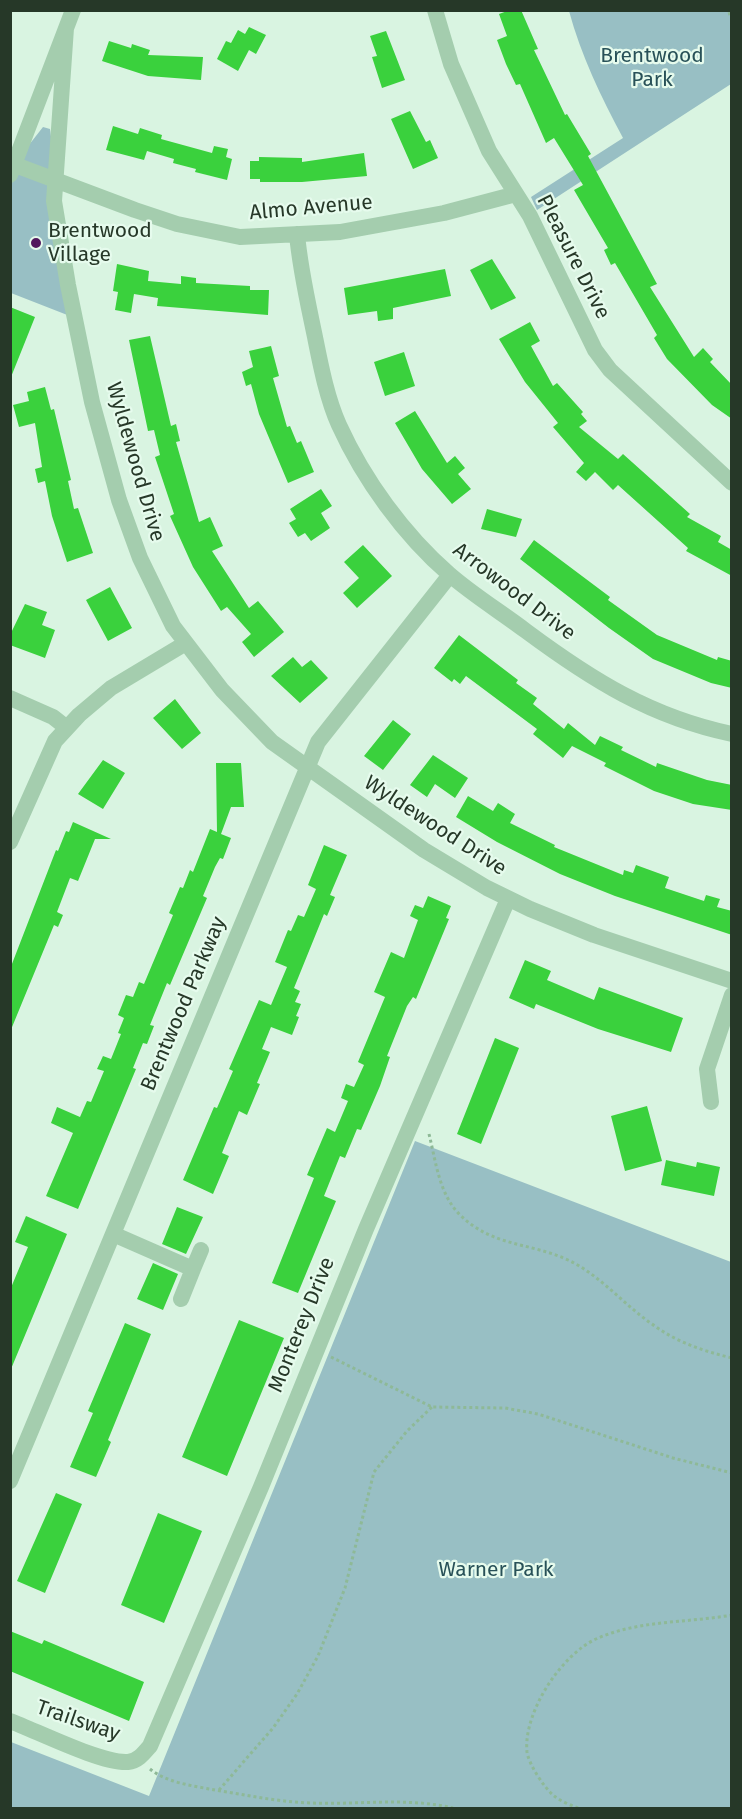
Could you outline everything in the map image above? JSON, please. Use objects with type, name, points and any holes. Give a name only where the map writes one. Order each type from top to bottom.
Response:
[{"type":"street","points":[[12,167],[73,10]]},
{"type":"street","name":"Pleasure Drive","points":[[435,10],[451,64],[489,151],[516,194],[556,267],[595,350],[610,370],[732,483]]},
{"type":"street","name":"Wyldewood Drive","points":[[66,28],[54,201],[68,285],[92,402],[118,500],[140,558],[173,626],[236,705],[272,742],[424,850],[508,898],[594,935],[732,981]]},
{"type":"street","name":"Almo Avenue","points":[[12,167],[177,224],[240,237],[340,232],[444,213],[516,194]]},
{"type":"street","name":"Arrowood Drive","points":[[297,234],[300,265],[325,383],[338,423],[383,499],[432,558],[450,575],[611,690],[690,725],[732,734]]},
{"type":"street","name":"Brentwood Parkway","points":[[10,1481],[318,742],[450,575]]},
{"type":"street","points":[[10,842],[54,741],[111,688],[186,642]]},
{"type":"street","points":[[10,698],[53,717],[67,728]]},
{"type":"street","name":"Monterey Drive","points":[[131,1761],[141,1756],[154,1738],[508,898]]},
{"type":"street","points":[[711,1102],[707,1069],[732,995]]},
{"type":"street","points":[[113,1234],[193,1269]]},
{"type":"street","points":[[181,1299],[201,1250]]},
{"type":"street","name":"Trailsway","points":[[10,1721],[93,1754],[131,1761]]},
{"type":"path","points":[[429,1134],[443,1190],[459,1214],[483,1234],[502,1242],[549,1253],[570,1261],[593,1276],[651,1324],[678,1340],[706,1352],[732,1358]]},
{"type":"path","points":[[316,1350],[432,1407],[505,1408],[538,1414],[673,1458],[732,1473]]},
{"type":"path","points":[[219,1790],[273,1728],[297,1694],[318,1656],[345,1588],[374,1472],[407,1431],[432,1407]]},
{"type":"path","points":[[578,1809],[554,1796],[535,1771],[527,1753],[532,1720],[546,1688],[566,1661],[593,1640],[624,1629],[732,1615]]},
{"type":"path","points":[[149,1768],[156,1774],[189,1785],[268,1799],[310,1803],[429,1802],[453,1809]]},
{"type":"green space","name":"Brentwood Park","points":[[569,11],[731,11],[731,84],[537,210],[531,197],[623,138],[592,76]]},
{"type":"green space","name":"Brentwood Village","points":[[43,127],[50,129],[75,318],[11,293],[10,175],[14,164]]},
{"type":"green space","name":"Warner Park","points":[[415,1141],[731,1262],[731,1808],[11,1808],[11,1742],[149,1796]]},
{"type":"building","points":[[510,10],[521,10],[538,49],[534,50],[565,115],[567,114],[591,154],[588,156],[657,284],[650,287],[694,357],[703,348],[713,359],[710,362],[732,385],[732,419],[712,405],[667,359],[654,338],[657,335],[615,263],[611,265],[604,250],[608,248],[574,190],[583,185],[554,138],[546,143],[520,84],[516,85],[506,64],[497,40],[507,36],[499,14]]},
{"type":"building","points":[[249,27],[266,35],[256,54],[249,50],[238,71],[217,59],[226,41],[231,43],[238,30],[245,34]]},
{"type":"building","points":[[386,31],[405,80],[382,88],[372,57],[377,56],[370,36]]},
{"type":"building","points":[[109,41],[131,48],[132,44],[150,50],[148,55],[203,57],[201,80],[148,76],[102,61]]},
{"type":"building","points":[[410,111],[426,142],[430,140],[438,158],[413,169],[391,119]]},
{"type":"building","points":[[113,126],[138,134],[140,128],[162,135],[161,139],[212,153],[214,146],[228,149],[226,157],[232,159],[227,180],[195,172],[196,169],[173,163],[174,159],[147,151],[144,160],[106,150]]},
{"type":"building","points":[[364,153],[367,176],[302,182],[260,182],[260,179],[250,179],[250,161],[259,161],[259,157],[302,158],[302,162]]},
{"type":"building","points":[[492,259],[516,298],[491,310],[470,270]]},
{"type":"building","points":[[117,264],[149,271],[148,281],[181,284],[181,276],[196,278],[196,283],[250,286],[250,290],[269,290],[268,315],[157,306],[158,298],[134,294],[131,313],[115,310],[118,292],[113,291]]},
{"type":"building","points":[[445,269],[451,296],[393,308],[393,319],[378,321],[377,311],[348,315],[344,288]]},
{"type":"building","points":[[10,307],[35,317],[11,377],[10,377]]},
{"type":"building","points":[[530,322],[540,341],[531,346],[553,386],[557,383],[583,412],[581,414],[587,421],[579,427],[618,459],[623,454],[690,514],[687,517],[721,536],[718,542],[732,550],[732,576],[686,551],[688,548],[618,485],[613,490],[595,472],[586,481],[576,472],[584,463],[553,427],[558,423],[525,382],[499,339]]},
{"type":"building","points":[[150,336],[171,426],[176,424],[180,441],[176,442],[199,522],[210,517],[223,546],[212,551],[249,608],[258,601],[284,632],[254,657],[242,642],[251,634],[227,607],[221,611],[193,567],[170,516],[174,514],[155,457],[160,455],[154,430],[148,431],[129,340]]},
{"type":"building","points":[[271,346],[279,376],[273,378],[287,427],[290,426],[297,443],[301,441],[314,472],[288,483],[259,414],[251,384],[246,386],[242,372],[253,367],[249,351]]},
{"type":"building","points":[[404,352],[415,386],[385,396],[374,362]]},
{"type":"building","points":[[45,387],[51,410],[54,409],[71,480],[68,481],[74,509],[78,508],[93,553],[67,562],[52,516],[45,481],[38,483],[35,469],[42,467],[35,423],[19,427],[13,405],[29,401],[27,392]]},
{"type":"building","points":[[415,411],[447,463],[455,456],[465,468],[458,474],[471,489],[452,504],[422,469],[395,423]]},
{"type":"building","points":[[321,489],[332,506],[321,513],[330,528],[311,541],[305,533],[298,537],[289,523],[296,519],[290,509]]},
{"type":"building","points":[[487,509],[522,519],[516,537],[481,529]]},
{"type":"building","points":[[534,540],[610,597],[608,600],[657,635],[717,660],[718,657],[732,661],[732,688],[711,683],[653,659],[609,628],[520,559]]},
{"type":"building","points":[[363,545],[392,576],[357,608],[343,593],[359,578],[344,562]]},
{"type":"building","points":[[110,587],[132,628],[108,641],[86,600]]},
{"type":"building","points":[[25,604],[47,612],[42,625],[55,630],[45,658],[10,645],[10,635]]},
{"type":"building","points":[[459,635],[518,680],[516,683],[537,698],[533,704],[564,729],[568,723],[595,745],[600,736],[623,747],[621,750],[656,767],[657,763],[707,780],[732,785],[732,810],[693,804],[654,791],[604,766],[606,763],[572,746],[563,758],[533,734],[537,729],[466,676],[460,684],[454,679],[452,682],[434,668]]},
{"type":"building","points":[[293,657],[302,667],[311,660],[328,678],[300,703],[271,676]]},
{"type":"building","points":[[175,699],[201,733],[182,749],[153,718]]},
{"type":"building","points":[[393,720],[411,734],[383,770],[364,756]]},
{"type":"building","points":[[433,755],[468,778],[455,798],[435,784],[427,797],[410,785]]},
{"type":"building","points":[[103,760],[125,773],[103,809],[78,794]]},
{"type":"building","points":[[216,763],[241,763],[244,807],[231,807],[221,834],[231,838],[223,859],[220,858],[215,867],[203,896],[207,898],[170,985],[167,983],[150,1025],[154,1026],[147,1044],[143,1043],[133,1068],[136,1069],[78,1209],[46,1196],[73,1133],[51,1123],[57,1107],[80,1117],[87,1101],[91,1102],[104,1071],[97,1069],[103,1056],[111,1059],[121,1034],[118,1033],[124,1018],[118,1015],[126,995],[133,997],[139,982],[144,984],[173,915],[169,913],[180,887],[183,888],[190,870],[193,872],[210,829],[217,832]]},
{"type":"building","points":[[468,796],[493,811],[498,803],[515,814],[510,823],[555,845],[554,847],[623,875],[624,870],[633,873],[636,865],[669,877],[665,888],[704,901],[706,895],[720,899],[717,907],[732,911],[732,935],[615,896],[560,874],[497,842],[456,817]]},
{"type":"building","points":[[73,822],[111,839],[95,839],[78,881],[70,878],[57,912],[63,915],[58,927],[54,925],[10,1032],[10,969],[56,850],[58,851],[66,831],[69,832]]},
{"type":"building","points":[[324,845],[347,855],[330,895],[335,897],[327,916],[324,914],[294,988],[300,991],[295,1002],[301,1004],[296,1016],[299,1017],[292,1035],[271,1027],[262,1049],[270,1052],[257,1083],[260,1084],[247,1115],[239,1111],[222,1153],[229,1156],[213,1194],[183,1180],[214,1107],[217,1108],[233,1071],[229,1069],[259,1000],[271,1005],[287,967],[275,962],[288,930],[291,931],[298,915],[304,917],[316,889],[308,885]]},
{"type":"building","points":[[428,896],[451,906],[446,918],[449,919],[416,999],[413,997],[407,1006],[387,1056],[390,1057],[380,1086],[361,1130],[357,1129],[345,1158],[340,1156],[324,1196],[336,1201],[298,1293],[272,1283],[314,1178],[307,1175],[327,1128],[335,1132],[348,1101],[341,1098],[346,1084],[354,1087],[364,1065],[358,1062],[385,997],[374,992],[391,952],[404,958],[418,920],[410,916],[415,905],[423,908]]},
{"type":"building","points":[[525,960],[551,971],[547,980],[594,1000],[599,987],[683,1018],[671,1052],[598,1029],[536,1004],[534,1009],[509,998]]},
{"type":"building","points":[[495,1038],[519,1048],[481,1144],[457,1134]]},
{"type":"building","points":[[647,1106],[662,1161],[625,1171],[611,1116]]},
{"type":"building","points":[[666,1160],[696,1167],[697,1162],[720,1167],[714,1196],[661,1185]]},
{"type":"building","points":[[177,1207],[203,1217],[186,1254],[162,1244]]},
{"type":"building","points":[[26,1216],[67,1234],[11,1369],[10,1290],[28,1247],[15,1242]]},
{"type":"building","points":[[153,1263],[178,1274],[163,1310],[137,1299]]},
{"type":"building","points":[[239,1320],[284,1338],[227,1476],[182,1457]]},
{"type":"building","points":[[125,1323],[151,1334],[108,1440],[111,1442],[96,1477],[70,1467],[93,1413],[88,1411]]},
{"type":"building","points":[[56,1493],[82,1504],[45,1593],[17,1581]]},
{"type":"building","points":[[158,1513],[202,1531],[164,1623],[121,1605]]},
{"type":"building","points":[[10,1631],[42,1644],[44,1640],[144,1682],[129,1721],[10,1671]]},
{"type":"place","name":"Brentwood Village","points":[[36,243]]}]
